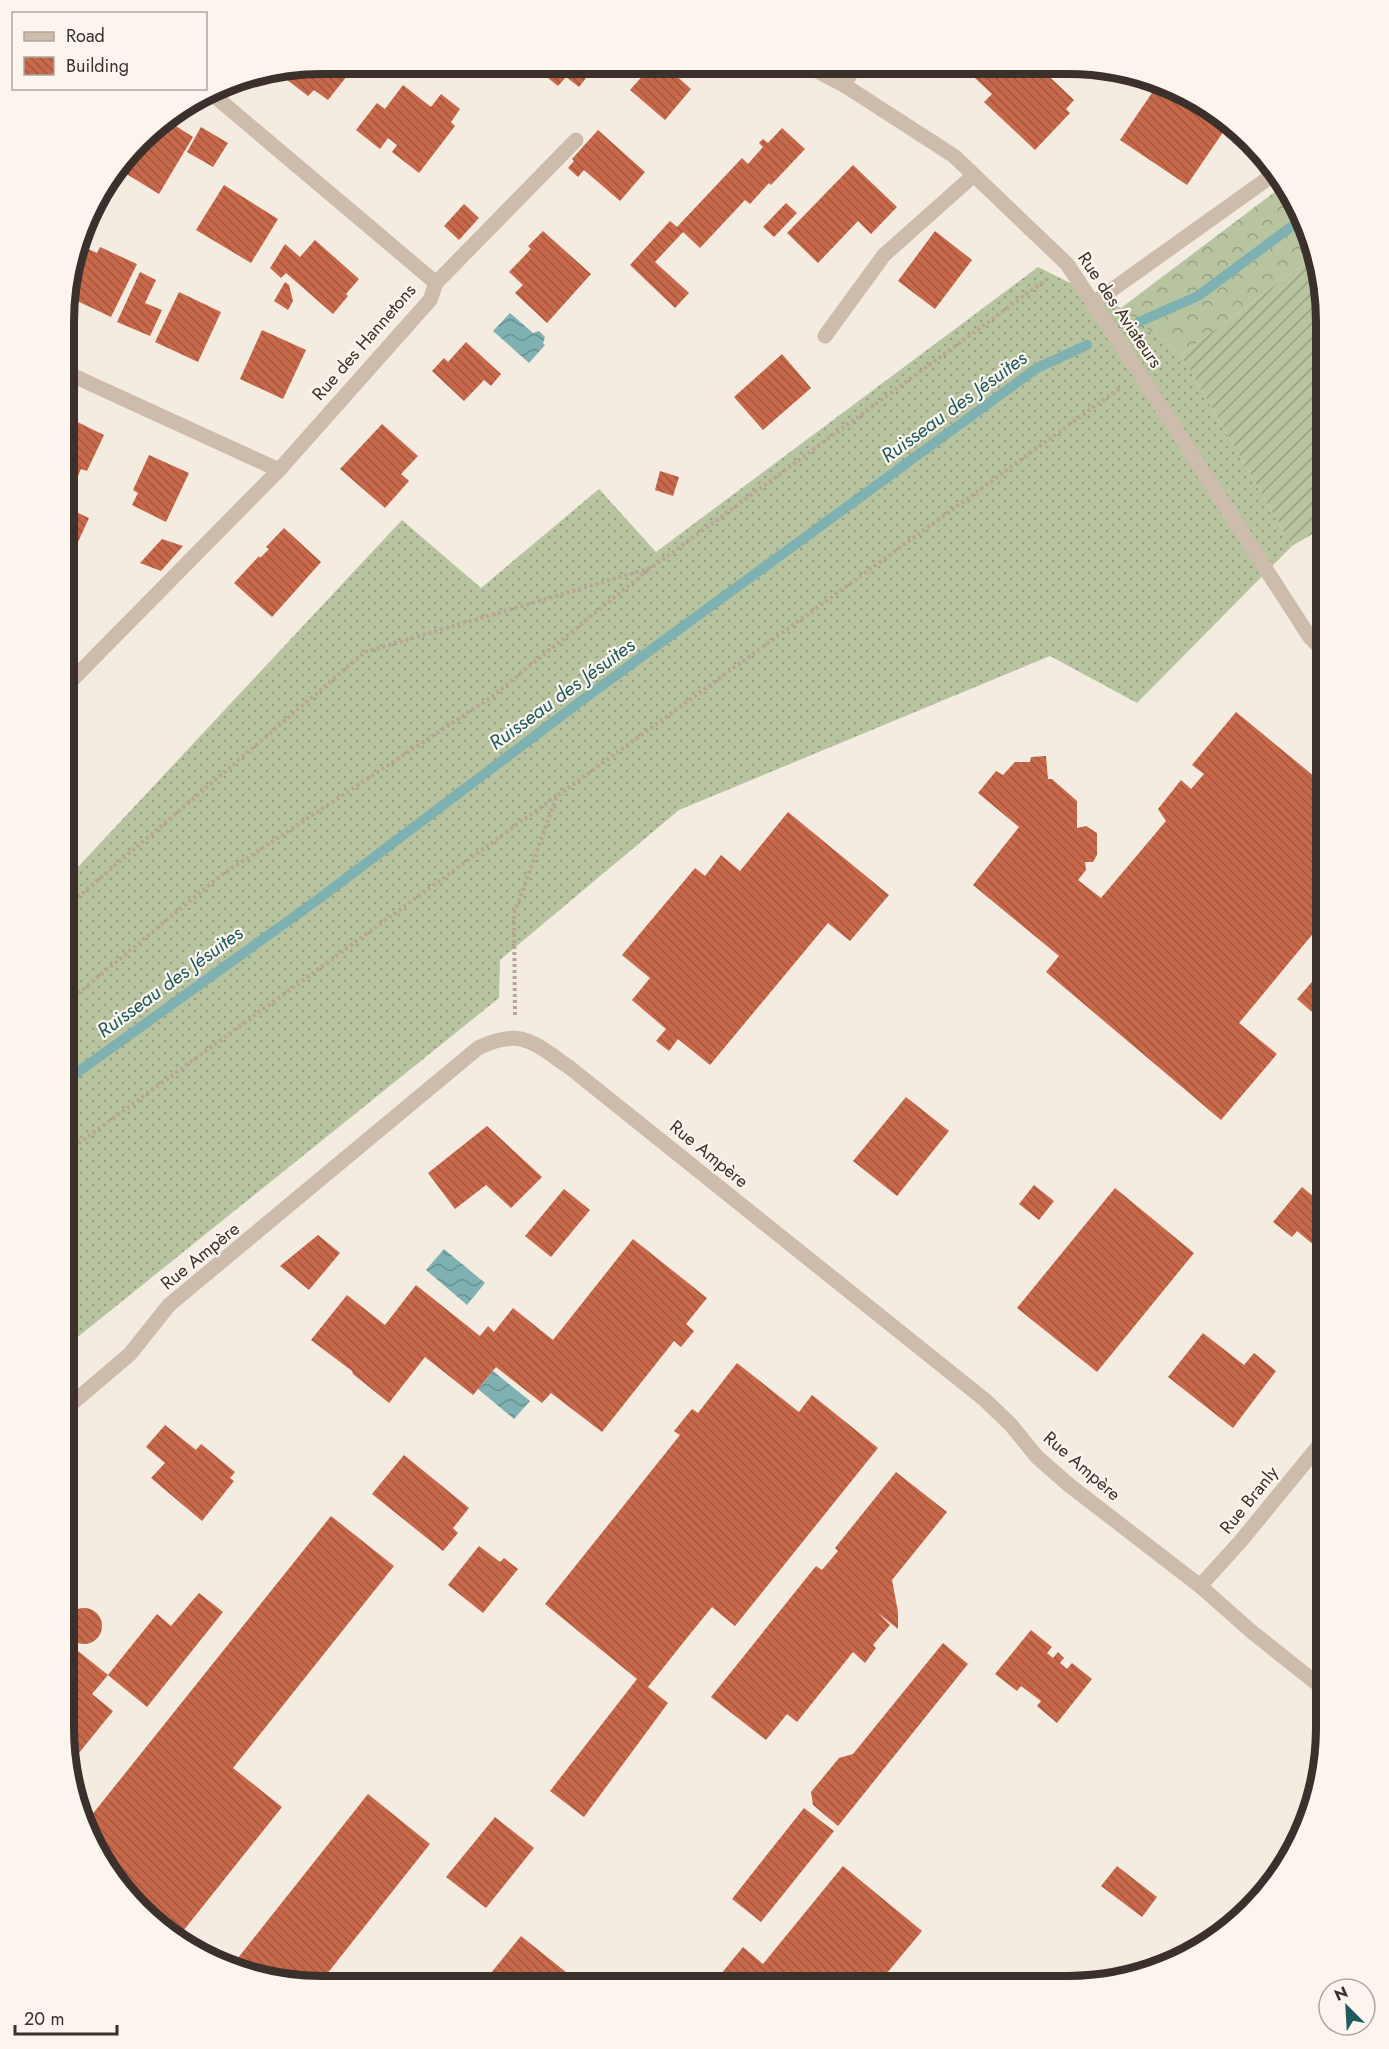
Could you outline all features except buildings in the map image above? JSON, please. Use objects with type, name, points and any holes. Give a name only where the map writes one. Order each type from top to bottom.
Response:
[{"type":"street","name":"Rue des Aviateurs","points":[[823,74],[954,156],[1067,264],[1316,643]]},
{"type":"street","points":[[844,85],[850,74]]},
{"type":"street","name":"Rue des Hannetons","points":[[74,678],[279,470],[430,300],[436,283],[216,97]]},
{"type":"street","points":[[436,283],[576,140]]},
{"type":"street","points":[[825,336],[884,255],[974,175]]},
{"type":"street","points":[[1092,304],[1269,178]]},
{"type":"street","points":[[74,376],[279,470]]},
{"type":"street","name":"Rue Ampère","points":[[74,1402],[130,1354],[169,1305],[478,1048],[496,1039],[516,1037],[534,1043],[569,1067],[985,1400],[1011,1425],[1037,1457],[1069,1485],[1200,1586],[1252,1632],[1316,1683]]},
{"type":"street","name":"Rue Branly","points":[[1200,1586],[1240,1542],[1316,1449]]},
{"type":"path","points":[[74,997],[220,876],[490,698],[651,568],[1067,264]]},
{"type":"path","points":[[74,1147],[1140,374]]},
{"type":"path","points":[[74,900],[365,652],[651,568]]},
{"type":"path","points":[[516,1037],[514,914],[557,796]]},
{"type":"green space","points":[[1277,190],[1297,227],[1308,261],[1181,355],[1121,308]]},
{"type":"green space","points":[[1308,261],[1316,322],[1316,532],[1292,546],[1181,355]]},
{"type":"green space","points":[[1038,267],[1121,308],[1181,355],[1292,546],[1137,703],[1050,656],[679,810],[500,960],[499,998],[74,1340],[74,871],[402,520],[481,588],[599,489],[656,552]]},
{"type":"water","points":[[510,313],[533,333],[539,331],[545,337],[543,343],[545,345],[529,363],[493,331]]},
{"type":"water","points":[[444,1249],[485,1283],[467,1305],[426,1270]]},
{"type":"water","points":[[493,1371],[530,1401],[514,1419],[478,1389]]},
{"type":"waterway","name":"Ruisseau des Jésuites","points":[[1139,322],[1198,296],[1295,224]]},
{"type":"waterway","name":"Ruisseau des Jésuites","points":[[74,1075],[320,898],[585,698],[1037,368],[1087,345]]}]
